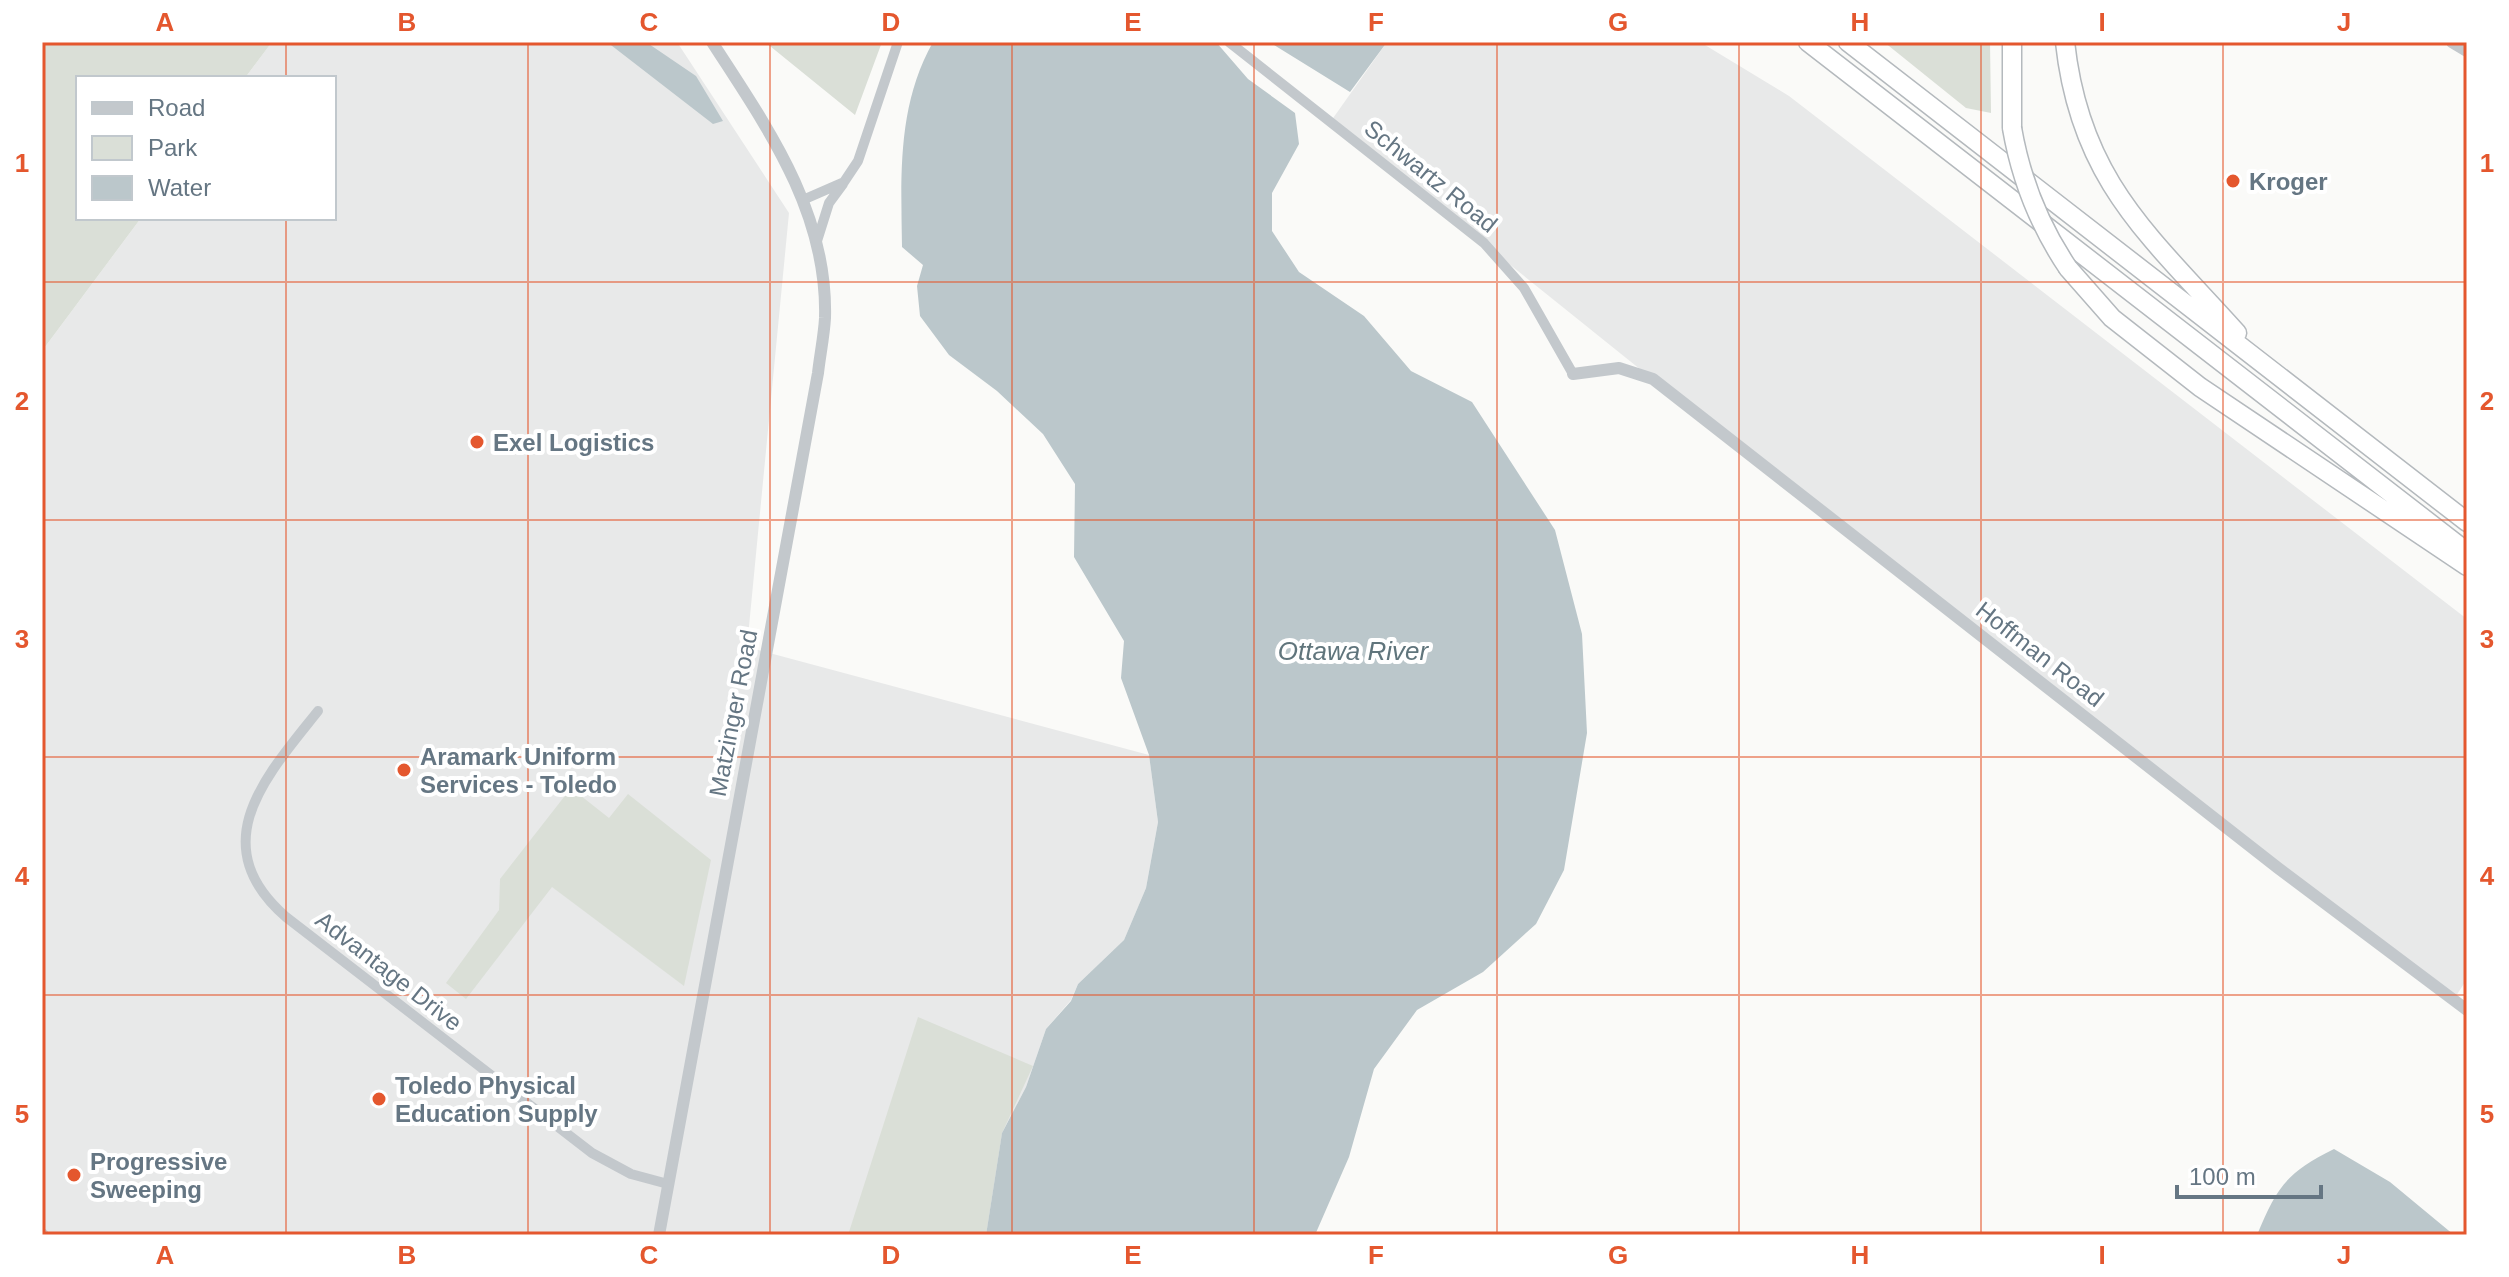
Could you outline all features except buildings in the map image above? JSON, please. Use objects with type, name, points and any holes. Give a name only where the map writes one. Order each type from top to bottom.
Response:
[{"type":"highway","points":[[1808,42],[2467,552]]},
{"type":"highway","points":[[1848,42],[2467,522]]},
{"type":"highway","points":[[2012,42],[2012,128],[2026,188],[2044,228],[2068,268],[2112,318],[2200,387],[2467,566]]},
{"type":"highway","points":[[2065,42],[2082,127],[2108,183],[2145,233],[2268,368]]},
{"type":"street","name":"Matzinger Road","points":[[659,1235],[818,373],[825,318],[816,243],[805,199],[773,137],[712,42]]},
{"type":"street","points":[[816,243],[829,203],[858,161],[898,42]]},
{"type":"street","points":[[2452,42],[2467,51]]},
{"type":"street","name":"Schwartz Road","points":[[1231,43],[1484,243],[1524,288],[1573,374]]},
{"type":"street","points":[[805,199],[844,182]]},
{"type":"street","name":"Hoffman Road","points":[[1573,374],[1619,368],[1653,379],[2278,868],[2467,1010]]},
{"type":"street","name":"Advantage Drive","points":[[318,711],[265,777],[251,805],[246,836],[248,853],[251,869],[267,898],[286,917],[592,1153],[631,1174],[668,1184]]},
{"type":"shaded area","points":[[272,42],[677,42],[789,213],[747,647],[1149,755],[1158,822],[1146,888],[1124,940],[1078,984],[1071,1000],[1046,1029],[1026,1087],[1002,1133],[986,1235],[42,1235],[42,351],[140,220],[336,220],[336,76],[246,76]]},
{"type":"shaded area","points":[[1387,42],[1700,42],[1789,96],[2467,619],[2467,979],[2454,999],[1661,386],[1331,121]]},
{"type":"green space","points":[[42,42],[272,42],[246,76],[76,76],[76,220],[140,220],[42,351]]},
{"type":"green space","points":[[765,42],[882,42],[855,115]]},
{"type":"green space","points":[[1884,42],[1990,42],[1991,113],[1966,108]]},
{"type":"green space","points":[[571,788],[609,818],[628,794],[711,860],[684,986],[552,887],[466,999],[446,983],[499,910],[500,879]]},
{"type":"green space","points":[[918,1017],[1033,1066],[1002,1133],[986,1235],[848,1235]]},
{"type":"water","points":[[607,42],[646,42],[696,76],[723,121],[713,124]]},
{"type":"water","name":"Ottawa River","points":[[933,42],[1216,42],[1248,79],[1295,113],[1299,144],[1272,193],[1272,231],[1299,272],[1364,316],[1411,371],[1472,402],[1555,530],[1582,634],[1587,733],[1564,870],[1536,924],[1483,972],[1417,1010],[1374,1069],[1349,1157],[1315,1235],[986,1235],[1002,1133],[1026,1087],[1046,1029],[1071,1001],[1078,984],[1124,940],[1146,888],[1158,822],[1149,755],[1121,678],[1124,641],[1074,557],[1075,484],[1043,434],[997,391],[949,355],[920,316],[917,286],[923,265],[902,247],[902,168],[907,116],[913,91]]},
{"type":"water","points":[[1269,42],[1387,42],[1350,92]]},
{"type":"water","points":[[2334,1149],[2390,1182],[2454,1235],[2257,1235],[2285,1183],[2305,1166]]},
{"type":"place","name":"Kroger","points":[[2233,181]]},
{"type":"place","name":"Exel Logistics","points":[[477,442]]},
{"type":"place","name":"Aramark Uniform Services - Toledo","points":[[404,770]]},
{"type":"place","name":"Toledo Physical Education Supply","points":[[379,1099]]},
{"type":"place","name":"Progressive Sweeping","points":[[74,1175]]}]
